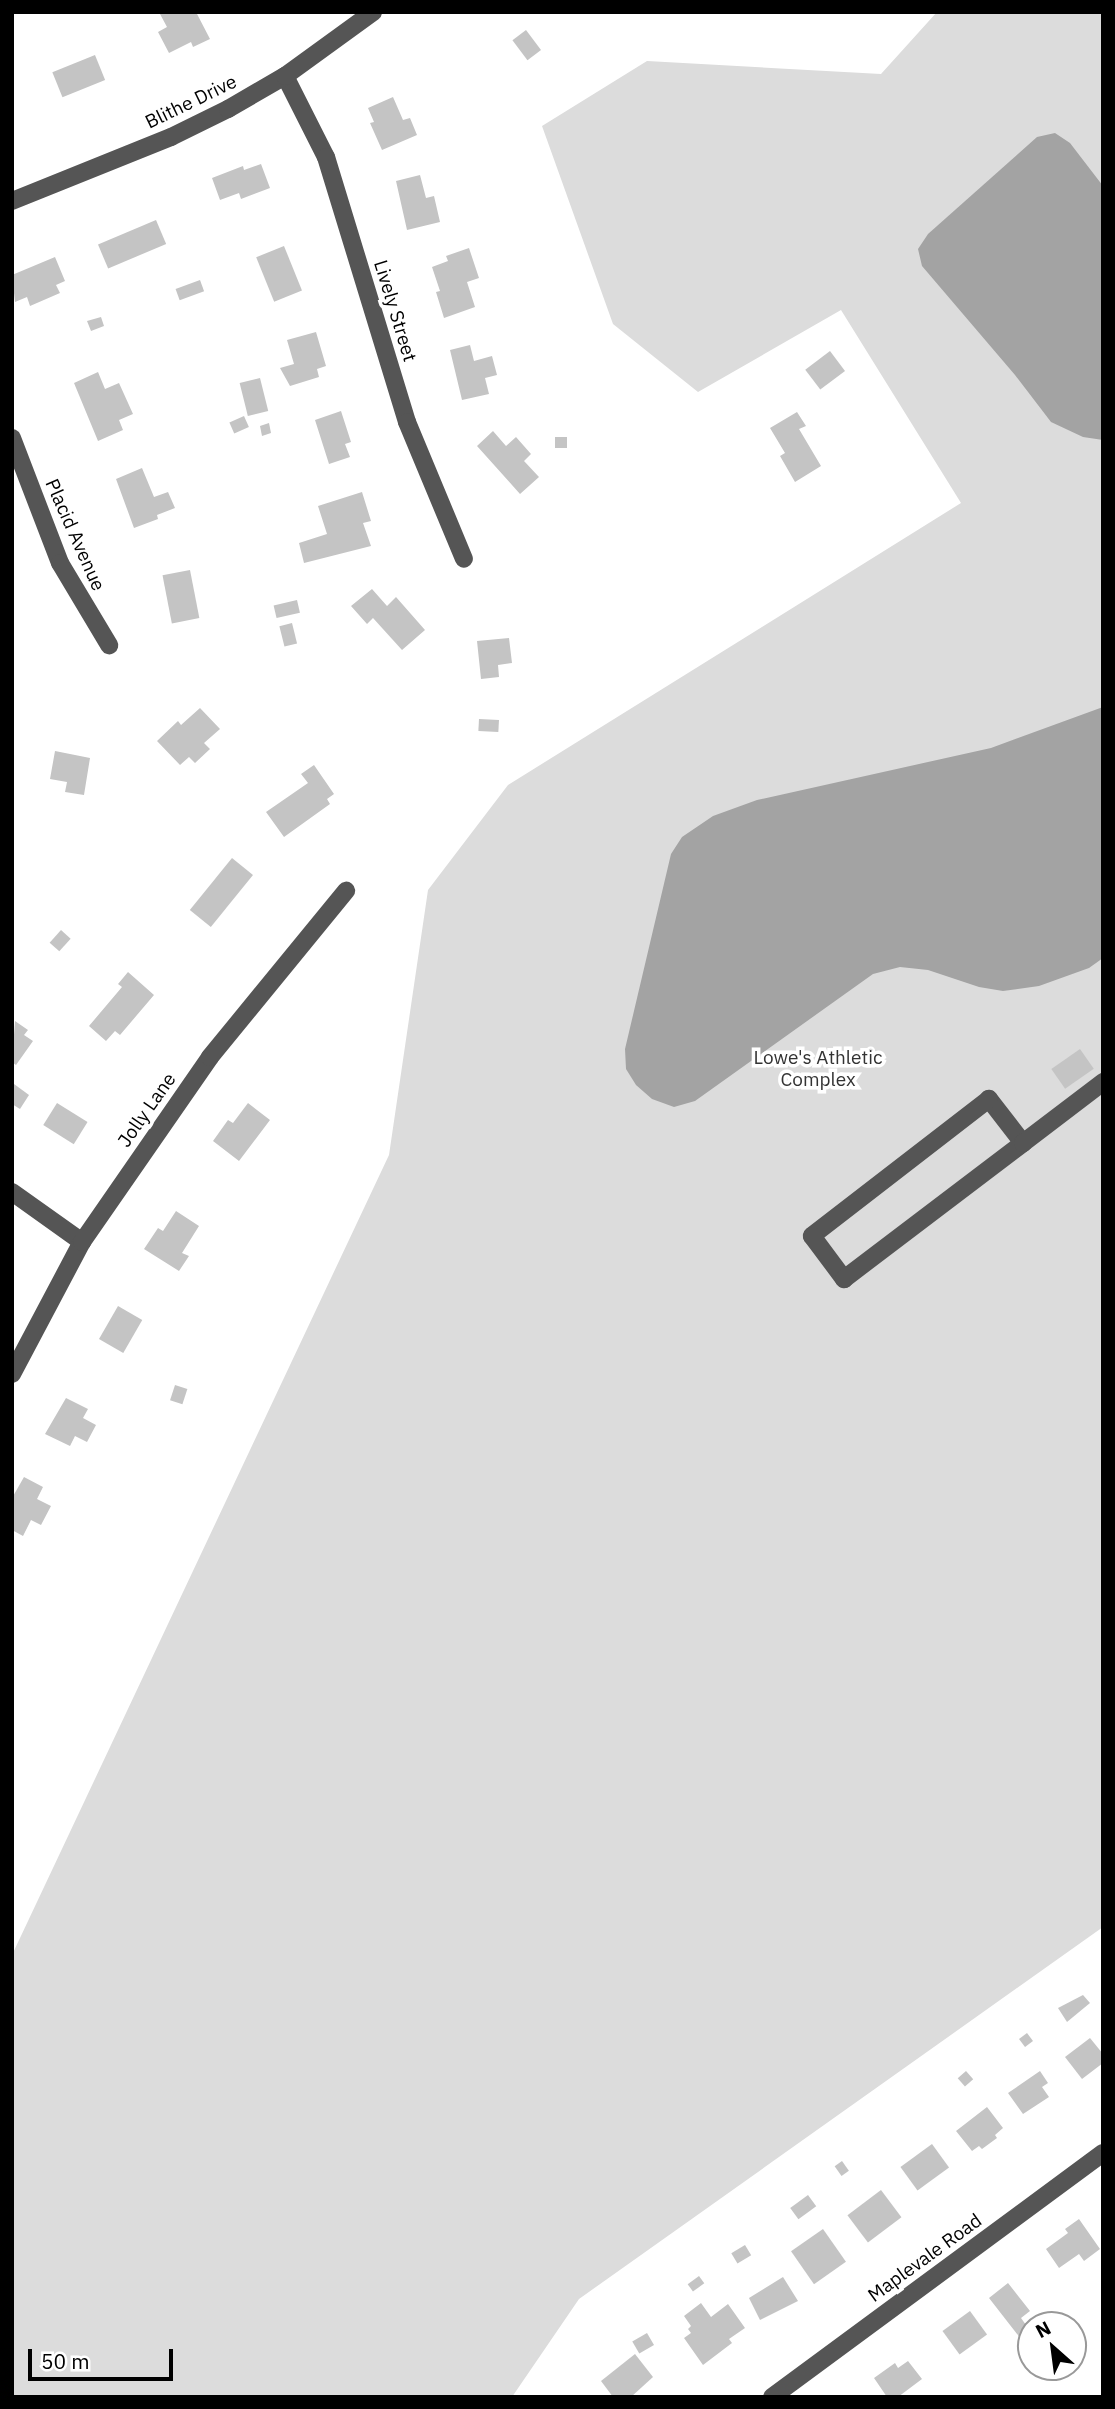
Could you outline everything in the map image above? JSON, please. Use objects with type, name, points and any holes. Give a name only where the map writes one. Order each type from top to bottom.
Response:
[{"type":"street","name":"Blithe Drive","points":[[12,201],[171,137],[285,76],[373,12]]},
{"type":"street","name":"Lively Street","points":[[285,76],[326,157],[407,422],[464,559]]},
{"type":"street","name":"Placid Avenue","points":[[12,438],[60,563],[108,645]]},
{"type":"street","name":"Jolly Lane","points":[[12,1374],[82,1242],[210,1057],[346,891]]},
{"type":"street","points":[[1023,1143],[989,1099],[812,1236],[844,1279],[1023,1143],[1103,1082]]},
{"type":"street","points":[[12,1192],[82,1242]]},
{"type":"street","name":"Maplevale Road","points":[[772,2397],[791,2391],[1103,2154]]},
{"type":"green space","name":"Lowe's Athletic Complex","points":[[937,12],[1103,12],[1103,1927],[579,2299],[512,2397],[12,2397],[12,1955],[389,1155],[428,890],[508,785],[961,503],[841,310],[698,392],[613,324],[542,126],[647,61],[881,74]]},
{"type":"shaded area","points":[[1055,133],[1070,143],[1103,186],[1103,440],[1083,437],[1051,422],[1015,375],[922,266],[918,249],[928,234],[1037,137]]},
{"type":"shaded area","points":[[1103,707],[1103,958],[1089,968],[1039,986],[1003,991],[979,987],[928,970],[900,967],[873,974],[695,1101],[674,1107],[652,1099],[636,1085],[626,1069],[625,1049],[671,854],[682,837],[713,816],[757,800],[991,748]]},
{"type":"building","points":[[196,12],[210,39],[193,47],[191,42],[169,53],[158,32],[167,27],[160,14]]},
{"type":"building","points":[[526,30],[541,50],[527,60],[512,40]]},
{"type":"building","points":[[95,55],[105,80],[62,97],[52,72]]},
{"type":"building","points":[[393,97],[403,120],[410,118],[417,135],[382,150],[370,123],[374,122],[368,108]]},
{"type":"building","points":[[261,164],[270,188],[241,199],[239,193],[220,200],[212,178],[243,166],[244,170]]},
{"type":"building","points":[[420,175],[426,198],[434,196],[440,222],[407,230],[396,181]]},
{"type":"building","points":[[156,220],[166,244],[108,269],[98,245]]},
{"type":"building","points":[[284,246],[302,291],[274,302],[256,257]]},
{"type":"building","points":[[469,248],[479,278],[467,282],[475,307],[444,318],[436,292],[440,291],[432,267],[448,261],[446,256]]},
{"type":"building","points":[[55,257],[65,281],[56,285],[60,293],[30,306],[27,297],[15,302],[12,275]]},
{"type":"building","points":[[200,280],[204,291],[180,300],[176,289]]},
{"type":"building","points":[[101,317],[104,326],[91,331],[87,321]]},
{"type":"building","points":[[316,332],[326,366],[317,369],[319,377],[290,386],[280,368],[294,364],[287,340]]},
{"type":"building","points":[[470,345],[474,361],[492,356],[497,375],[485,378],[489,394],[462,400],[450,350]]},
{"type":"building","points":[[830,351],[845,371],[820,390],[805,370]]},
{"type":"building","points":[[98,372],[105,389],[119,383],[133,414],[119,420],[123,430],[98,441],[74,383]]},
{"type":"building","points":[[260,378],[268,411],[248,416],[240,383]]},
{"type":"building","points":[[341,411],[351,442],[345,444],[350,457],[329,464],[315,420]]},
{"type":"building","points":[[797,412],[806,426],[799,429],[821,466],[795,482],[780,456],[785,453],[770,428]]},
{"type":"building","points":[[244,416],[249,427],[234,433],[229,423]]},
{"type":"building","points":[[269,423],[271,433],[262,436],[260,426]]},
{"type":"building","points":[[493,431],[506,446],[516,437],[531,454],[524,461],[539,477],[520,494],[477,446]]},
{"type":"building","points":[[555,437],[567,437],[567,448],[555,448]]},
{"type":"building","points":[[142,468],[154,497],[168,492],[175,508],[157,515],[158,519],[134,528],[116,479]]},
{"type":"building","points":[[362,492],[371,521],[363,523],[371,546],[304,563],[299,543],[327,534],[318,506]]},
{"type":"building","points":[[190,570],[199,618],[172,623],[163,575]]},
{"type":"building","points":[[372,589],[387,606],[396,597],[425,630],[402,650],[373,618],[367,624],[351,606]]},
{"type":"building","points":[[297,600],[300,613],[277,618],[274,605]]},
{"type":"building","points":[[292,623],[297,643],[284,647],[279,626]]},
{"type":"building","points":[[509,638],[512,663],[498,665],[499,677],[481,679],[477,641]]},
{"type":"building","points":[[200,708],[220,729],[204,743],[210,749],[195,763],[189,757],[180,765],[157,741],[178,721],[181,725]]},
{"type":"building","points":[[479,719],[499,720],[498,732],[478,731]]},
{"type":"building","points":[[55,751],[90,758],[84,795],[65,792],[67,782],[50,779]]},
{"type":"building","points":[[314,765],[334,794],[327,799],[330,804],[284,837],[266,812],[308,783],[301,774]]},
{"type":"building","points":[[232,858],[253,875],[211,927],[190,910]]},
{"type":"building","points":[[61,930],[71,939],[59,951],[50,943]]},
{"type":"building","points":[[128,972],[154,995],[120,1035],[115,1031],[106,1041],[89,1026],[122,987],[118,984]]},
{"type":"building","points":[[15,1021],[28,1030],[24,1035],[33,1041],[16,1065],[12,1062]]},
{"type":"building","points":[[1080,1049],[1094,1069],[1065,1089],[1051,1069]]},
{"type":"building","points":[[14,1084],[29,1095],[20,1109],[12,1104]]},
{"type":"building","points":[[57,1103],[88,1122],[74,1144],[43,1125]]},
{"type":"building","points":[[248,1103],[270,1120],[239,1161],[213,1141],[228,1120],[233,1123]]},
{"type":"building","points":[[176,1211],[199,1226],[182,1253],[189,1256],[179,1271],[144,1249],[158,1228],[163,1231]]},
{"type":"building","points":[[118,1306],[142,1320],[123,1353],[99,1339]]},
{"type":"building","points":[[175,1385],[187,1389],[182,1404],[170,1400]]},
{"type":"building","points":[[66,1398],[88,1409],[83,1418],[96,1425],[87,1442],[75,1436],[70,1446],[45,1434]]},
{"type":"building","points":[[24,1477],[43,1487],[37,1499],[51,1506],[41,1525],[31,1520],[23,1536],[12,1530],[12,1498]]},
{"type":"building","points":[[1083,1995],[1090,2003],[1067,2022],[1058,2008]]},
{"type":"building","points":[[1027,2033],[1033,2041],[1025,2047],[1019,2039]]},
{"type":"building","points":[[1090,2038],[1103,2054],[1103,2063],[1082,2079],[1065,2057]]},
{"type":"building","points":[[966,2071],[973,2079],[965,2087],[958,2078]]},
{"type":"building","points":[[1040,2071],[1048,2083],[1042,2087],[1049,2097],[1023,2114],[1008,2093]]},
{"type":"building","points":[[987,2107],[1003,2128],[995,2135],[997,2138],[982,2149],[979,2146],[972,2151],[956,2131]]},
{"type":"building","points":[[932,2144],[949,2167],[917,2190],[900,2167]]},
{"type":"building","points":[[842,2161],[849,2171],[842,2176],[835,2166]]},
{"type":"building","points":[[881,2190],[901,2217],[868,2242],[847,2215]]},
{"type":"building","points":[[808,2195],[816,2206],[798,2219],[790,2208]]},
{"type":"building","points":[[1079,2219],[1100,2249],[1084,2261],[1079,2254],[1059,2268],[1046,2249],[1068,2233],[1065,2229]]},
{"type":"building","points":[[823,2229],[846,2262],[814,2284],[791,2251]]},
{"type":"building","points":[[745,2245],[751,2255],[737,2264],[731,2253]]},
{"type":"building","points":[[699,2276],[704,2283],[693,2292],[688,2284]]},
{"type":"building","points":[[783,2277],[798,2301],[760,2320],[749,2298]]},
{"type":"building","points":[[1008,2283],[1030,2311],[1017,2311],[1017,2334],[989,2298]]},
{"type":"building","points":[[701,2303],[711,2317],[728,2304],[745,2328],[729,2339],[732,2343],[703,2365],[684,2338],[691,2333],[688,2329],[691,2326],[684,2316]]},
{"type":"building","points":[[970,2311],[987,2334],[960,2354],[942,2331]]},
{"type":"building","points":[[647,2333],[654,2345],[639,2354],[632,2342]]},
{"type":"building","points":[[635,2354],[653,2377],[631,2397],[613,2397],[601,2381]]},
{"type":"building","points":[[908,2361],[922,2379],[898,2397],[887,2397],[874,2378],[895,2363],[898,2368]]}]
